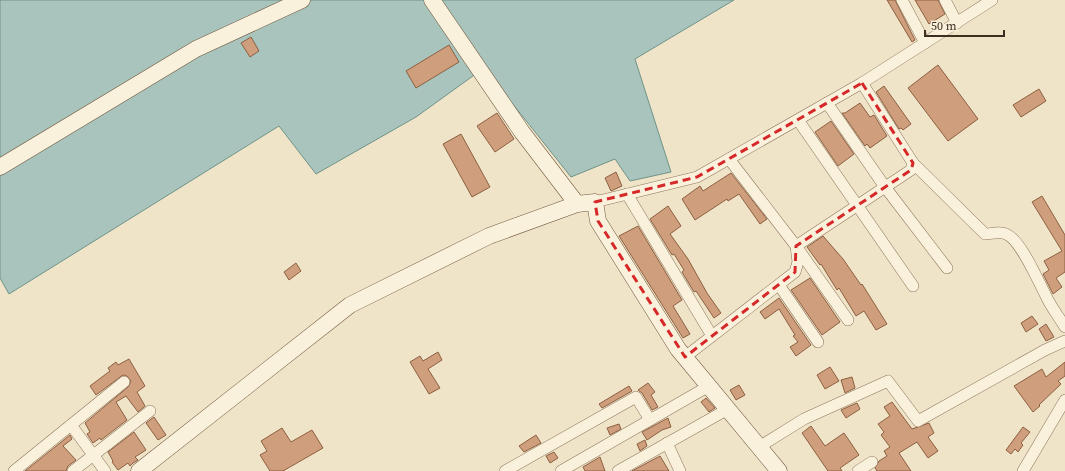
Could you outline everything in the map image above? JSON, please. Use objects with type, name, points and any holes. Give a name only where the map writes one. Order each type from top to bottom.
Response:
[{"type":"street","points":[[0,167],[196,49],[302,0]]},
{"type":"street","points":[[432,0],[522,132],[577,204]]},
{"type":"street","points":[[902,0],[925,43]]},
{"type":"street","points":[[946,0],[957,23]]},
{"type":"street","points":[[139,471],[350,305],[489,236],[577,204],[595,202],[697,177],[862,83],[991,0]]},
{"type":"street","points":[[862,83],[913,163],[985,234],[1007,234],[1014,240],[1030,264],[1046,296],[1065,327]]},
{"type":"street","points":[[827,103],[885,187],[946,268]]},
{"type":"street","points":[[798,120],[913,286]]},
{"type":"street","points":[[729,159],[796,246],[848,320]]},
{"type":"street","points":[[796,246],[911,170],[913,163]]},
{"type":"street","points":[[627,194],[712,336]]},
{"type":"street","points":[[595,202],[598,221],[678,349],[779,471]]},
{"type":"street","points":[[685,357],[795,272],[798,262],[796,246]]},
{"type":"street","points":[[779,285],[818,342]]},
{"type":"street","points":[[759,447],[804,419],[888,382],[918,421],[1045,350],[1065,341]]},
{"type":"street","points":[[14,471],[124,382]]},
{"type":"street","points":[[561,471],[709,386]]},
{"type":"street","points":[[505,471],[636,397],[650,420]]},
{"type":"street","points":[[1023,471],[1065,400]]},
{"type":"street","points":[[618,471],[728,409]]},
{"type":"street","points":[[73,471],[92,454],[150,411]]},
{"type":"street","points":[[71,425],[105,471]]},
{"type":"street","points":[[667,444],[679,471]]},
{"type":"street","points":[[858,471],[872,462]]},
{"type":"highlighted area","points":[[862,83],[913,163],[911,170],[796,246],[795,272],[685,357],[598,221],[595,202],[697,177]]},
{"type":"water","points":[[0,0],[734,0],[635,59],[671,172],[630,181],[615,159],[571,177],[484,68],[416,117],[316,174],[279,126],[9,294],[0,278]]},
{"type":"building","points":[[887,0],[895,0],[915,40],[912,42]]},
{"type":"building","points":[[915,0],[938,0],[945,14],[929,24]]},
{"type":"building","points":[[251,37],[259,51],[250,57],[241,43]]},
{"type":"building","points":[[449,45],[459,62],[416,88],[406,71]]},
{"type":"building","points":[[938,65],[978,119],[948,141],[908,88]]},
{"type":"building","points":[[884,86],[911,124],[903,130],[901,128],[899,129],[876,92]]},
{"type":"building","points":[[1039,89],[1046,101],[1021,117],[1013,105]]},
{"type":"building","points":[[860,103],[870,117],[874,115],[887,136],[870,148],[867,144],[865,146],[842,113],[845,113]]},
{"type":"building","points":[[497,113],[514,139],[495,152],[477,126]]},
{"type":"building","points":[[831,121],[854,154],[838,166],[815,132]]},
{"type":"building","points":[[461,134],[490,187],[472,197],[443,144]]},
{"type":"building","points":[[616,172],[622,186],[611,191],[605,178]]},
{"type":"building","points":[[731,173],[767,219],[760,224],[739,194],[728,201],[727,199],[695,220],[682,199],[700,186],[703,191]]},
{"type":"building","points":[[1042,196],[1065,235],[1065,272],[1056,278],[1062,287],[1053,294],[1043,274],[1049,270],[1044,261],[1062,251],[1032,202]]},
{"type":"building","points":[[668,206],[681,226],[670,234],[688,259],[707,293],[721,313],[714,318],[696,291],[694,292],[682,272],[684,270],[674,254],[672,255],[650,219]]},
{"type":"building","points":[[638,226],[682,300],[673,306],[690,334],[683,338],[619,236]]},
{"type":"building","points":[[823,236],[843,259],[861,285],[862,284],[887,324],[876,330],[864,311],[856,316],[839,288],[837,290],[821,264],[820,265],[807,247]]},
{"type":"building","points":[[296,263],[301,271],[289,280],[284,272]]},
{"type":"building","points":[[810,278],[840,322],[822,335],[791,290]]},
{"type":"building","points":[[779,298],[811,345],[796,356],[790,347],[798,342],[793,336],[795,335],[779,309],[765,319],[760,312]]},
{"type":"building","points":[[1032,316],[1038,324],[1026,332],[1021,323]]},
{"type":"building","points":[[1046,324],[1054,337],[1046,341],[1039,329]]},
{"type":"building","points":[[438,352],[442,360],[428,369],[440,388],[429,394],[410,362],[420,356],[423,361]]},
{"type":"building","points":[[129,359],[145,386],[137,392],[145,406],[138,412],[126,396],[116,402],[127,420],[101,440],[100,438],[93,443],[87,434],[90,432],[85,423],[128,387],[131,381],[127,376],[123,375],[96,395],[90,386],[110,371],[108,368],[116,362],[118,365]]},
{"type":"building","points":[[1065,362],[1065,376],[1058,381],[1061,384],[1033,412],[1014,386],[1042,369],[1046,377]]},
{"type":"building","points":[[830,367],[839,381],[825,389],[817,375]]},
{"type":"building","points":[[852,377],[855,388],[845,393],[841,380]]},
{"type":"building","points":[[648,383],[655,392],[651,395],[658,407],[652,410],[642,393],[638,390]]},
{"type":"building","points":[[739,385],[745,395],[736,400],[730,390]]},
{"type":"building","points":[[629,386],[632,391],[602,408],[599,404]]},
{"type":"building","points":[[706,398],[715,408],[709,412],[701,402]]},
{"type":"building","points":[[892,402],[912,429],[929,423],[934,433],[928,437],[938,451],[928,458],[917,442],[899,453],[911,471],[877,471],[875,468],[879,461],[887,456],[884,451],[890,447],[881,435],[884,432],[878,424],[890,416],[884,407]]},
{"type":"building","points":[[857,403],[860,409],[846,418],[841,410]]},
{"type":"building","points":[[154,417],[166,435],[158,440],[146,423]]},
{"type":"building","points":[[668,418],[671,427],[662,430],[647,440],[642,432]]},
{"type":"building","points":[[619,424],[621,429],[610,435],[607,428]]},
{"type":"building","points":[[811,426],[825,446],[844,433],[859,455],[840,468],[842,471],[828,471],[802,433]]},
{"type":"building","points":[[1023,427],[1030,432],[1021,443],[1023,445],[1018,452],[1015,449],[1011,454],[1006,450]]},
{"type":"building","points":[[282,428],[291,442],[312,430],[323,448],[283,471],[270,471],[260,455],[267,451],[261,441]]},
{"type":"building","points":[[134,432],[146,450],[135,457],[138,460],[130,466],[128,463],[118,470],[112,462],[113,461],[108,452]]},
{"type":"building","points":[[70,435],[72,439],[63,446],[76,460],[68,466],[66,471],[25,471]]},
{"type":"building","points":[[536,435],[541,443],[524,452],[519,446]]},
{"type":"building","points":[[645,440],[647,446],[640,451],[637,444]]},
{"type":"building","points":[[554,452],[558,458],[550,463],[546,456]]},
{"type":"building","points":[[660,456],[669,471],[632,471]]},
{"type":"building","points":[[600,457],[605,471],[585,471],[583,467]]}]
